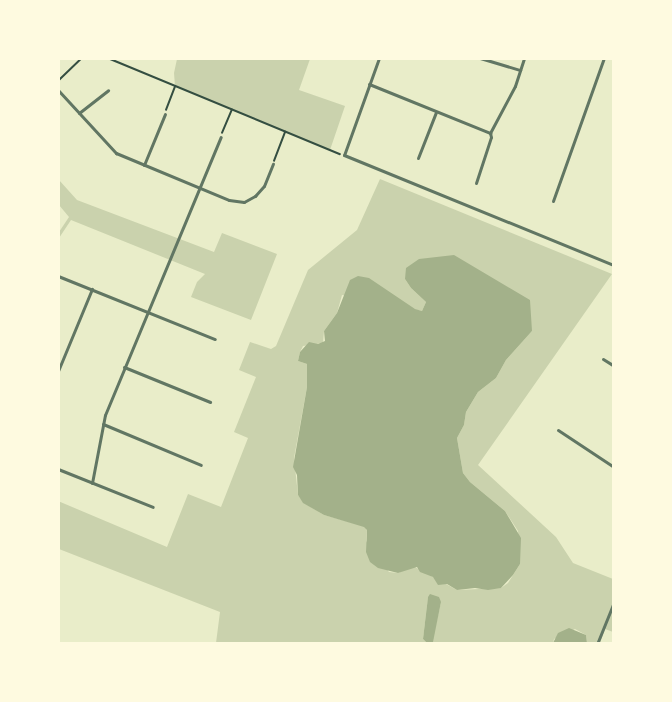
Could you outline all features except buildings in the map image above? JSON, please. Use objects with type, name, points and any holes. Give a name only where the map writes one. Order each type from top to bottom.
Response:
[{"type":"street","points":[[379,58],[344,155],[614,265]]},
{"type":"street","points":[[480,58],[520,70]]},
{"type":"street","points":[[476,183],[490,134],[504,110],[524,58]]},
{"type":"street","points":[[553,201],[604,58]]},
{"type":"street","points":[[369,84],[490,134]]},
{"type":"street","points":[[58,90],[116,153],[229,200],[244,202],[260,191],[273,164]]},
{"type":"street","points":[[80,113],[108,90]]},
{"type":"street","points":[[418,158],[436,112]]},
{"type":"street","points":[[144,165],[165,114]]},
{"type":"street","points":[[92,483],[103,424],[147,312],[221,137]]},
{"type":"street","points":[[58,276],[215,339]]},
{"type":"street","points":[[58,371],[92,289]]},
{"type":"street","points":[[603,358],[614,366]]},
{"type":"street","points":[[124,368],[210,402]]},
{"type":"street","points":[[103,424],[201,465]]},
{"type":"street","points":[[558,430],[614,467]]},
{"type":"street","points":[[58,469],[153,507]]},
{"type":"street","points":[[597,644],[614,602]]},
{"type":"path","points":[[58,81],[82,58]]},
{"type":"path","points":[[108,58],[344,155]]},
{"type":"path","points":[[165,114],[175,86]]},
{"type":"path","points":[[221,137],[232,110]]},
{"type":"path","points":[[273,164],[285,132]]},
{"type":"shaded area","points":[[177,59],[310,59],[299,90],[345,106],[330,150],[175,86],[174,73]]},
{"type":"shaded area","points":[[380,179],[612,274],[478,465],[556,537],[573,563],[613,579],[613,632],[605,629],[600,643],[587,643],[586,635],[575,629],[554,639],[553,643],[432,643],[441,602],[428,597],[423,639],[427,643],[216,643],[220,612],[59,549],[58,501],[167,547],[188,494],[221,507],[248,438],[234,432],[256,377],[239,370],[250,342],[271,349],[276,346],[308,270],[357,230]],"holes":[[[405,279],[532,331],[506,360],[496,378],[478,392],[466,412],[464,425],[457,438],[463,473],[470,482],[505,511],[518,531],[520,564],[508,583],[501,588],[457,590],[413,566],[398,573],[389,572],[366,541],[367,530],[364,526],[324,515],[304,503],[298,495],[294,458],[307,387],[307,364],[298,361],[303,346],[323,343],[324,331],[337,313],[342,295],[422,311],[426,302]]]},
{"type":"shaded area","points":[[59,180],[77,200],[214,252],[222,233],[277,254],[251,320],[191,297],[197,282],[205,274],[71,220],[59,238],[59,232],[69,217],[59,205]]},
{"type":"shaded area","points":[[454,255],[530,300],[532,331],[506,360],[496,378],[478,392],[466,412],[464,425],[457,438],[463,473],[470,482],[505,511],[521,538],[520,564],[501,588],[488,590],[475,588],[457,590],[447,584],[438,585],[433,577],[420,572],[417,567],[398,573],[378,568],[370,562],[366,552],[367,530],[364,527],[324,515],[303,503],[298,495],[297,475],[293,467],[307,387],[307,364],[298,361],[300,352],[309,342],[318,344],[325,341],[324,331],[337,313],[350,280],[358,276],[369,278],[415,309],[422,311],[426,302],[405,279],[406,268],[419,259]]},
{"type":"shaded area","points":[[430,594],[439,597],[441,602],[433,642],[427,643],[423,639]]},
{"type":"shaded area","points":[[569,628],[586,635],[587,643],[553,643],[558,633]]}]
